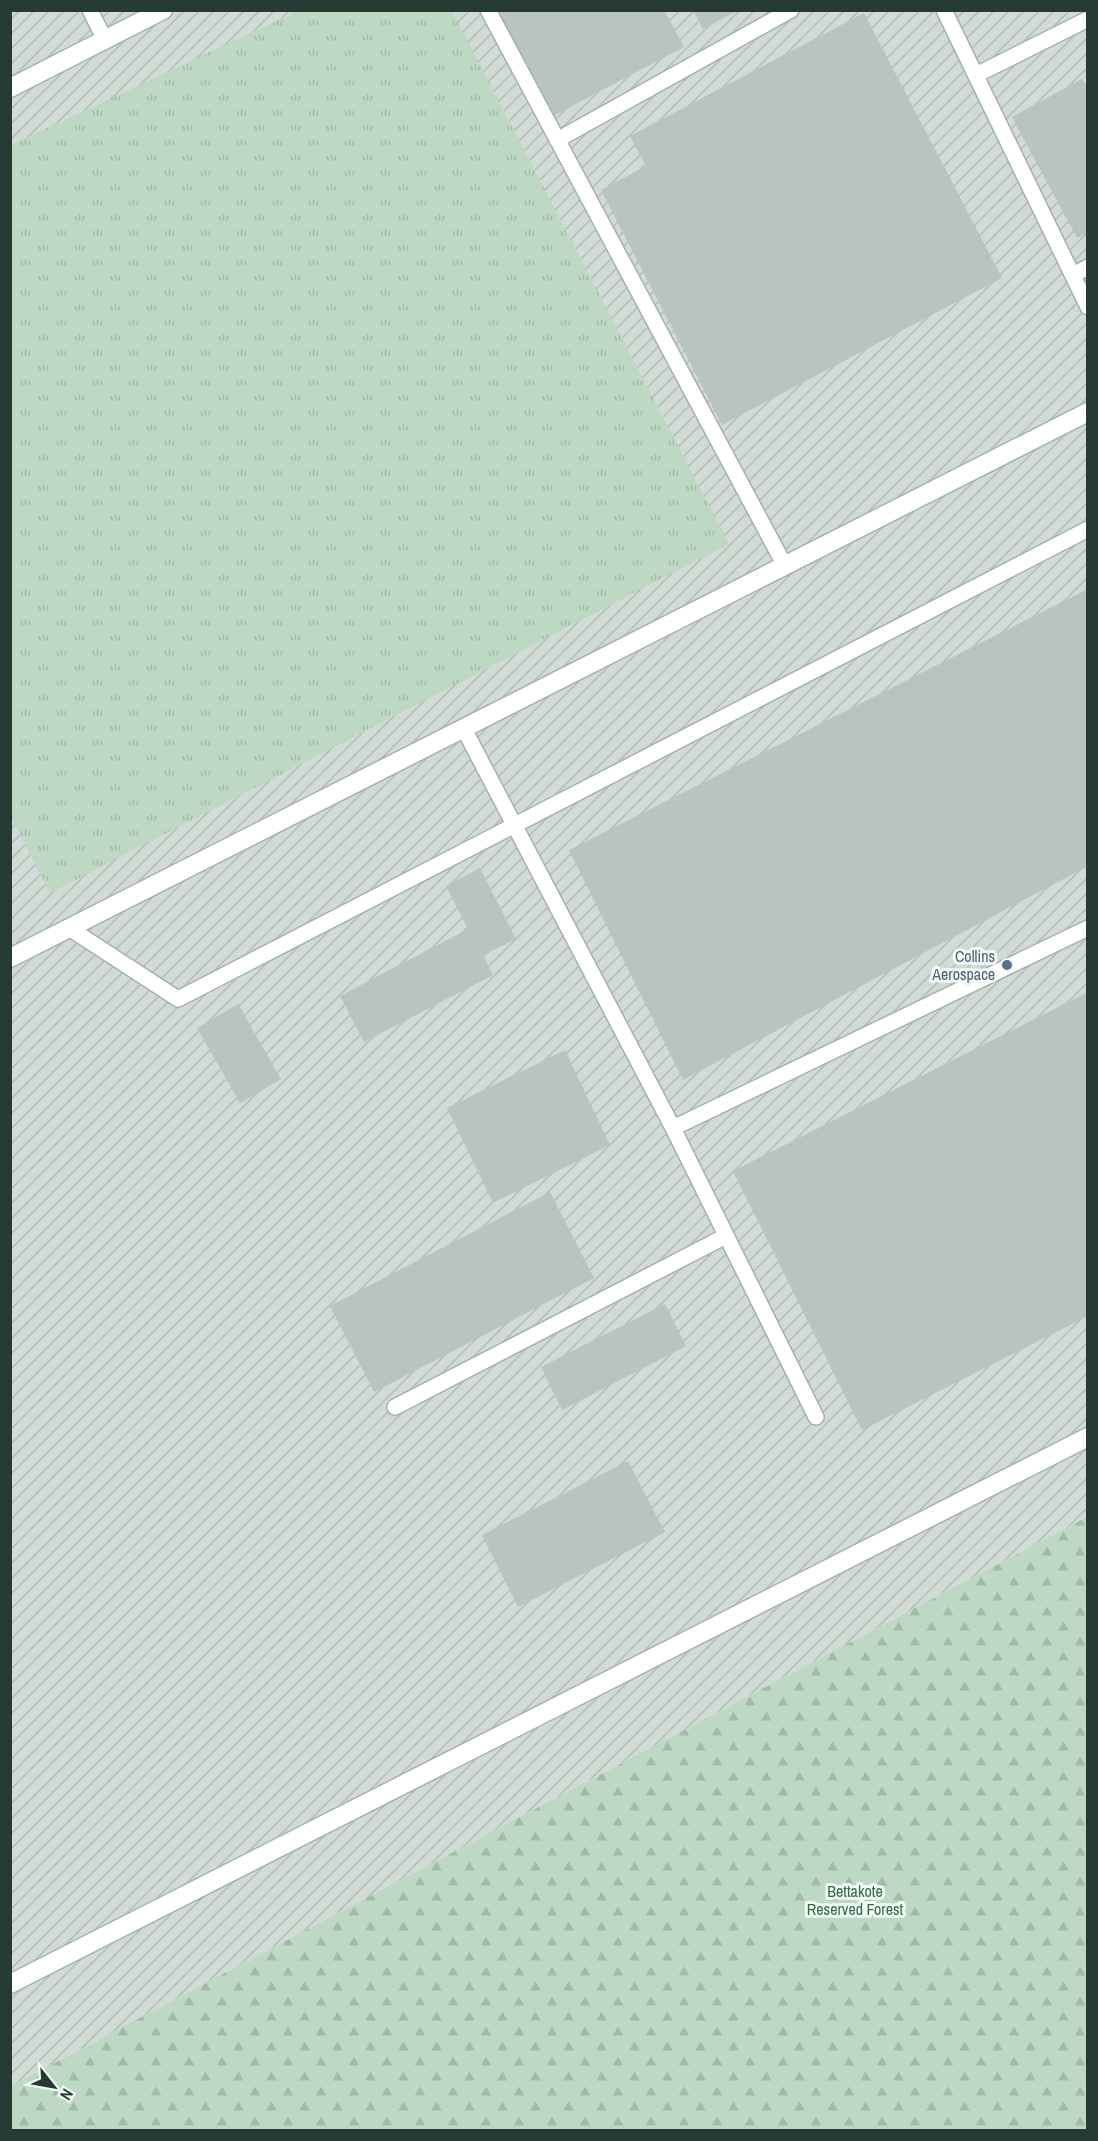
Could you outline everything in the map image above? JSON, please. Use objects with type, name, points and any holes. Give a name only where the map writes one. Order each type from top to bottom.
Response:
[{"type":"street","points":[[10,88],[163,10]]},
{"type":"street","points":[[10,958],[1088,412]]},
{"type":"street","points":[[10,1984],[1088,1437]]},
{"type":"lane","points":[[90,10],[105,40]]},
{"type":"lane","points":[[488,10],[785,566]]},
{"type":"lane","points":[[557,140],[791,10]]},
{"type":"lane","points":[[944,10],[1088,307]]},
{"type":"lane","points":[[976,75],[1085,18]]},
{"type":"lane","points":[[1072,276],[1088,267]]},
{"type":"lane","points":[[69,928],[178,999],[1088,529]]},
{"type":"lane","points":[[464,729],[673,1128],[816,1417]]},
{"type":"lane","points":[[673,1128],[1088,928]]},
{"type":"lane","points":[[395,1407],[726,1236]]},
{"type":"shaded area","points":[[11,11],[1087,11],[1087,1517],[11,2086]]},
{"type":"green space","points":[[298,11],[452,11],[729,544],[50,893],[11,817],[11,145]]},
{"type":"green space","name":"Bettakote Reserved Forest","points":[[1087,1517],[1087,2130],[11,2130],[11,2086]]},
{"type":"building","points":[[498,10],[664,10],[684,47],[553,116]]},
{"type":"building","points":[[693,10],[739,10],[703,29]]},
{"type":"building","points":[[864,13],[1002,278],[722,425],[601,190],[646,166],[630,136]]},
{"type":"building","points":[[1082,79],[1088,89],[1088,233],[1077,238],[1012,117]]},
{"type":"building","points":[[1088,589],[1088,866],[683,1080],[569,850]]},
{"type":"building","points":[[480,868],[516,939],[483,955],[493,975],[364,1042],[340,996],[468,929],[446,886]]},
{"type":"building","points":[[1088,992],[1088,1316],[862,1430],[733,1171]]},
{"type":"building","points":[[238,1004],[281,1079],[240,1103],[197,1028]]},
{"type":"building","points":[[565,1050],[610,1145],[493,1203],[447,1108]]},
{"type":"building","points":[[550,1192],[594,1278],[374,1392],[330,1306]]},
{"type":"building","points":[[665,1304],[686,1346],[562,1410],[541,1367]]},
{"type":"building","points":[[628,1461],[665,1532],[518,1607],[482,1535]]},
{"type":"place","name":"Collins Aerospace","points":[[1007,965]]}]
